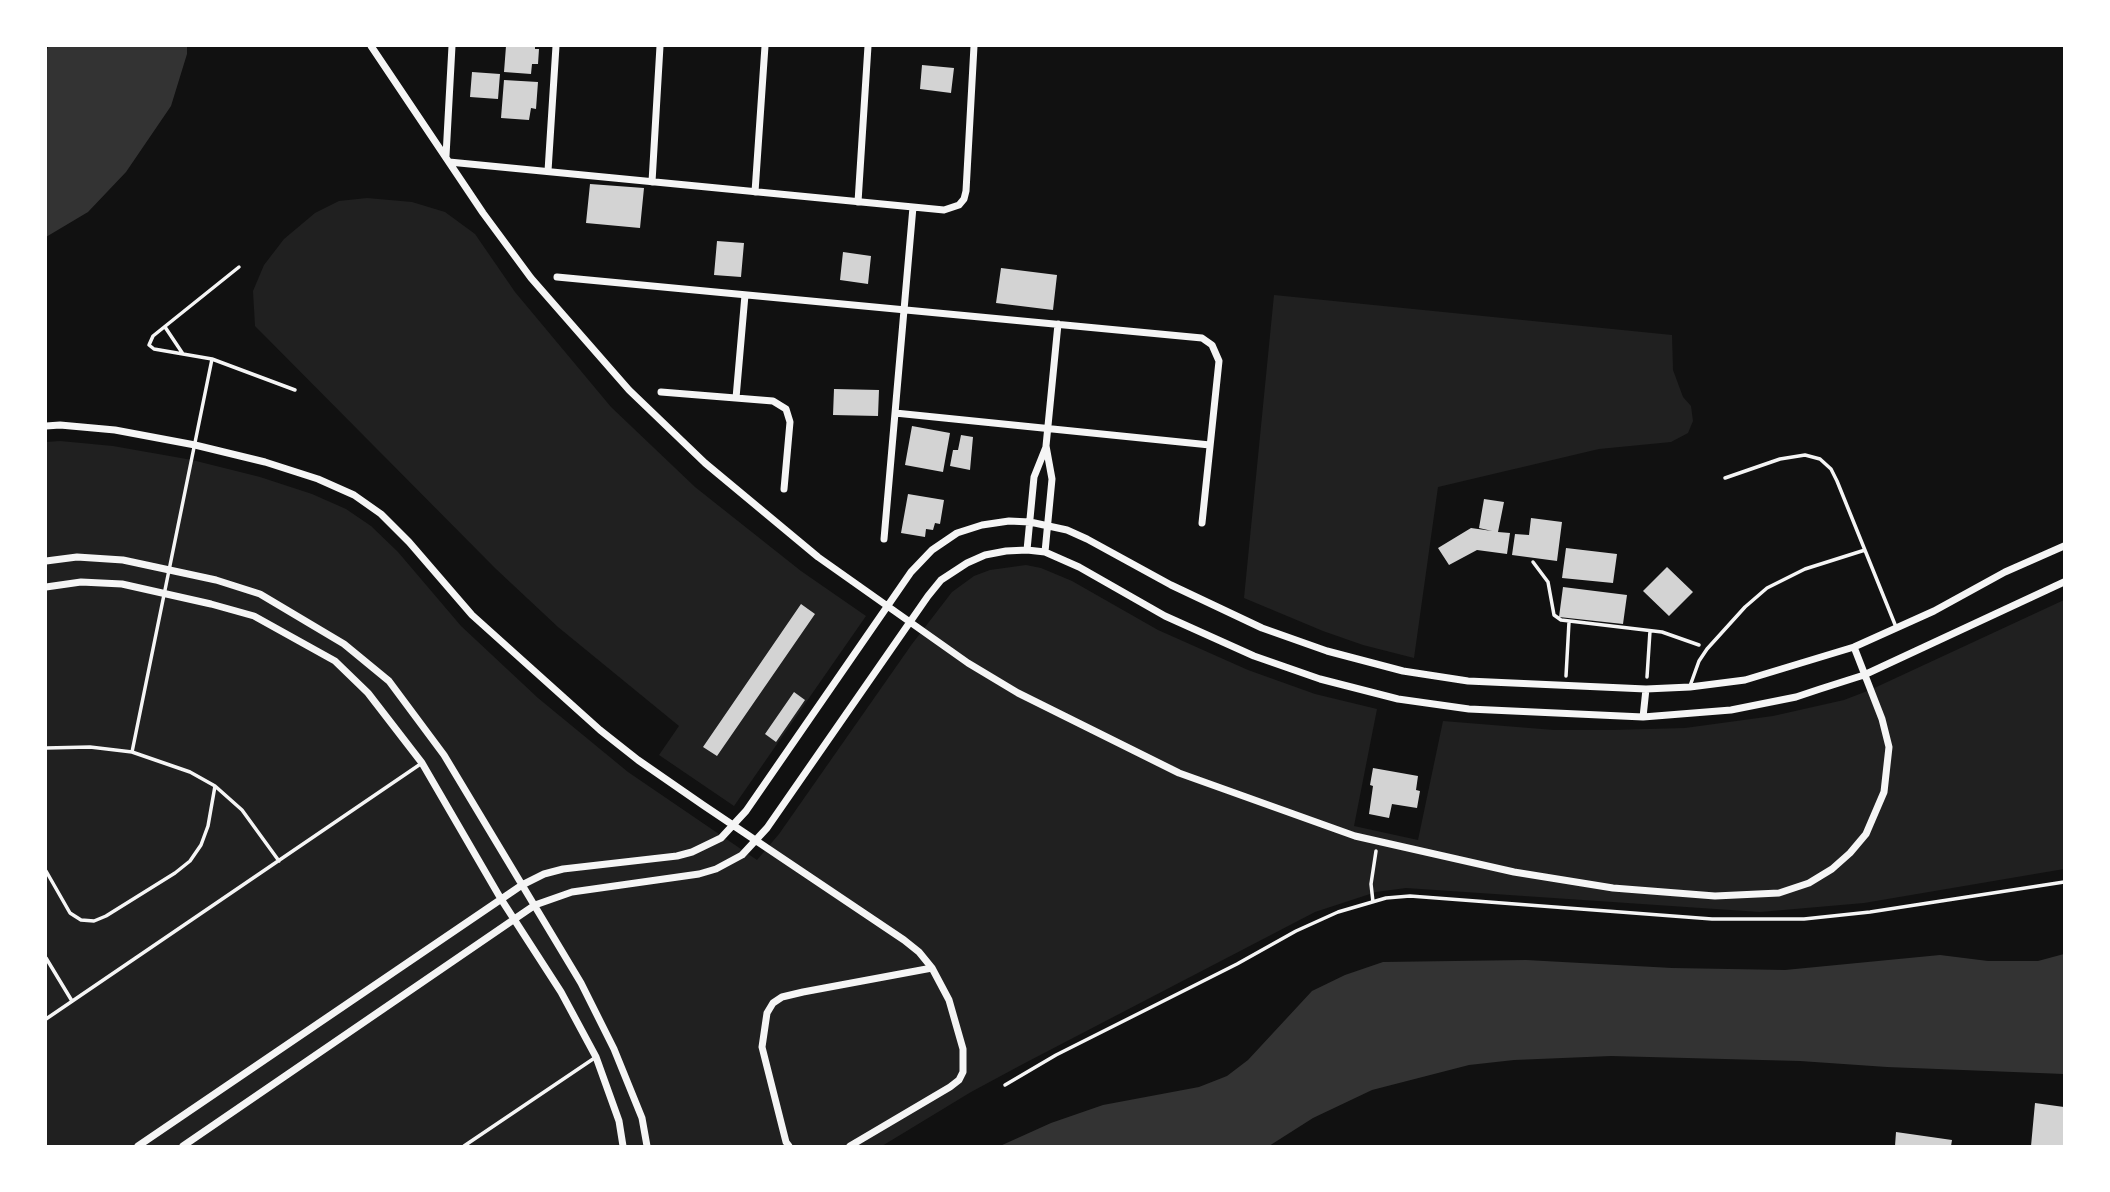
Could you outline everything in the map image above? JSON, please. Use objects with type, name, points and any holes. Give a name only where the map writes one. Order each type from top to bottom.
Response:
[{"type":"street","points":[[371,46],[483,213],[531,278],[629,390],[705,463],[783,529],[887,607],[968,663],[1018,693],[1179,773],[1257,803],[1378,842],[1525,875],[1614,888],[1715,896],[1779,893],[1809,883],[1832,869],[1850,853],[1866,834],[1884,792],[1889,747],[1882,719],[1854,647]]},
{"type":"street","points":[[447,159],[452,46]]},
{"type":"street","points":[[548,171],[556,46]]},
{"type":"street","points":[[652,182],[660,46]]},
{"type":"street","points":[[755,192],[765,46]]},
{"type":"street","points":[[858,202],[868,46]]},
{"type":"street","points":[[447,159],[944,210],[959,205],[966,191],[974,46]]},
{"type":"street","points":[[884,539],[913,207]]},
{"type":"street","points":[[557,277],[1196,337],[1208,341],[1216,350],[1219,361],[1202,523]]},
{"type":"street","points":[[736,398],[745,295]]},
{"type":"street","points":[[1027,550],[1034,477],[1046,446],[1058,324]]},
{"type":"street","points":[[661,392],[773,401],[786,409],[790,422],[784,489]]},
{"type":"street","points":[[895,413],[1210,445]]},
{"type":"street","points":[[46,426],[115,430],[195,445],[265,462],[318,479],[363,502],[381,514],[409,542],[472,615],[549,686],[638,760],[905,940],[932,968],[949,1000],[957,1023],[964,1062],[963,1072],[950,1087],[850,1146]]},
{"type":"street","points":[[1045,552],[1052,479],[1046,446]]},
{"type":"street","points":[[138,1146],[522,885],[544,874],[564,869],[692,852],[721,838],[746,811],[911,572],[932,550],[957,533],[982,525],[1009,521],[1047,524],[1087,539],[1171,585],[1262,628],[1327,651],[1403,671],[1468,681],[1646,688],[1690,687],[1745,680],[1854,647],[1934,611],[2005,572],[2064,546]]},
{"type":"street","points":[[183,1146],[536,905],[572,892],[699,874],[742,855],[756,842],[941,580],[967,563],[1006,551],[1045,552],[1079,566],[1165,616],[1254,656],[1320,679],[1398,699],[1469,709],[1643,717],[1744,708],[1796,697],[1864,675],[2064,582]]},
{"type":"street","points":[[46,561],[77,557],[122,560],[216,580],[260,594],[344,644],[389,681],[444,755],[581,983],[614,1049],[642,1118],[647,1146]]},
{"type":"street","points":[[46,587],[81,582],[108,583],[165,593],[254,616],[335,661],[368,693],[422,763],[501,899],[561,992],[596,1057],[619,1121],[623,1146]]},
{"type":"street","points":[[1643,717],[1646,688]]},
{"type":"street","points":[[789,1146],[762,1047],[766,1013],[773,1003],[782,997],[803,992],[932,968]]},
{"type":"lane","points":[[239,267],[149,340],[149,345],[154,349],[212,359],[295,390]]},
{"type":"lane","points":[[165,327],[183,354]]},
{"type":"lane","points":[[132,752],[212,359]]},
{"type":"lane","points":[[1725,478],[1780,459],[1805,456],[1820,459],[1837,481],[1896,628]]},
{"type":"lane","points":[[1690,687],[1699,661],[1707,649],[1745,607],[1767,588],[1805,569],[1865,550]]},
{"type":"lane","points":[[46,748],[90,747],[132,752],[190,772],[215,786],[242,810],[279,861]]},
{"type":"lane","points":[[46,1019],[422,763]]},
{"type":"lane","points":[[46,871],[70,913],[81,920],[94,921],[106,916],[175,873],[190,860],[201,845],[208,827],[215,786]]},
{"type":"lane","points":[[46,958],[72,1001]]},
{"type":"lane","points":[[464,1146],[596,1057]]},
{"type":"path","points":[[1533,562],[1548,582],[1555,615],[1560,620],[1650,631],[1683,638],[1707,649]]},
{"type":"path","points":[[1566,685],[1569,622]]},
{"type":"path","points":[[1646,688],[1650,631]]},
{"type":"path","points":[[1373,902],[1371,884],[1378,842]]},
{"type":"path","points":[[1005,1084],[1296,931],[1338,912],[1373,902],[1410,896],[1712,919],[1804,919],[1870,912],[2064,883]]},
{"type":"shaded area","points":[[49,46],[187,46],[187,54],[171,106],[126,172],[88,212],[46,237],[46,51]]},
{"type":"shaded area","points":[[367,198],[412,202],[445,212],[475,234],[515,292],[611,407],[695,487],[801,571],[866,616],[734,806],[659,755],[679,726],[558,627],[496,569],[255,326],[253,291],[264,265],[284,239],[315,213],[339,201]]},
{"type":"shaded area","points":[[1274,295],[1672,335],[1673,370],[1683,397],[1691,406],[1693,421],[1688,433],[1671,442],[1599,449],[1438,487],[1414,658],[1363,645],[1244,598]]},
{"type":"shaded area","points":[[46,442],[113,446],[192,460],[260,477],[312,494],[346,509],[371,526],[398,552],[461,626],[538,698],[628,772],[757,860],[779,834],[912,644],[952,592],[974,576],[990,570],[1026,565],[1072,581],[1158,630],[1248,670],[1315,694],[1377,709],[1354,826],[1418,840],[1443,721],[1554,730],[1613,730],[1685,728],[1773,716],[1844,700],[1870,690],[2064,600],[2064,869],[1864,903],[1760,912],[1406,888],[1376,892],[1315,912],[971,1092],[882,1146],[46,1146]]},
{"type":"shaded area","points":[[2064,954],[2064,1074],[1800,1061],[1611,1056],[1514,1060],[1469,1065],[1372,1090],[1313,1118],[1269,1146],[1000,1146],[1051,1123],[1103,1105],[1199,1087],[1227,1076],[1248,1060],[1312,991],[1345,975],[1383,962],[1526,960],[1672,968],[1785,970],[1940,955],[1988,961],[2038,961]]},
{"type":"building","points":[[506,46],[535,46],[535,49],[539,49],[538,64],[532,64],[531,74],[504,72]]},
{"type":"building","points":[[922,65],[954,68],[951,93],[920,89]]},
{"type":"building","points":[[472,72],[500,74],[498,99],[470,97]]},
{"type":"building","points":[[504,80],[538,82],[536,109],[531,108],[529,120],[501,118]]},
{"type":"building","points":[[590,184],[644,188],[640,228],[586,223]]},
{"type":"building","points":[[717,241],[744,243],[741,277],[714,275]]},
{"type":"building","points":[[843,252],[871,256],[868,284],[840,280]]},
{"type":"building","points":[[1001,268],[1057,275],[1053,310],[996,303]]},
{"type":"building","points":[[834,389],[879,390],[878,416],[833,415]]},
{"type":"building","points":[[912,426],[950,433],[943,472],[905,465]]},
{"type":"building","points":[[961,435],[973,437],[970,470],[950,466],[953,450],[958,450]]},
{"type":"building","points":[[908,494],[944,500],[940,524],[935,523],[933,530],[926,529],[925,537],[901,533]]},
{"type":"building","points":[[1484,499],[1504,502],[1498,532],[1510,533],[1507,554],[1477,550],[1449,565],[1438,548],[1471,528],[1492,531],[1479,528]]},
{"type":"building","points":[[1531,518],[1562,522],[1557,561],[1512,555],[1515,534],[1529,535]]},
{"type":"building","points":[[1566,548],[1617,554],[1613,583],[1562,578]]},
{"type":"building","points":[[1667,567],[1693,592],[1669,616],[1643,591]]},
{"type":"building","points":[[1563,587],[1627,595],[1623,624],[1559,617]]},
{"type":"building","points":[[801,604],[815,614],[717,756],[703,747]]},
{"type":"building","points":[[794,692],[805,700],[776,742],[765,734]]},
{"type":"building","points":[[1373,768],[1418,776],[1416,790],[1420,791],[1417,808],[1392,804],[1389,818],[1369,814]]},
{"type":"building","points":[[2035,1103],[2064,1107],[2064,1146],[2031,1146]]},
{"type":"building","points":[[1896,1132],[1952,1140],[1951,1146],[1895,1146]]}]
